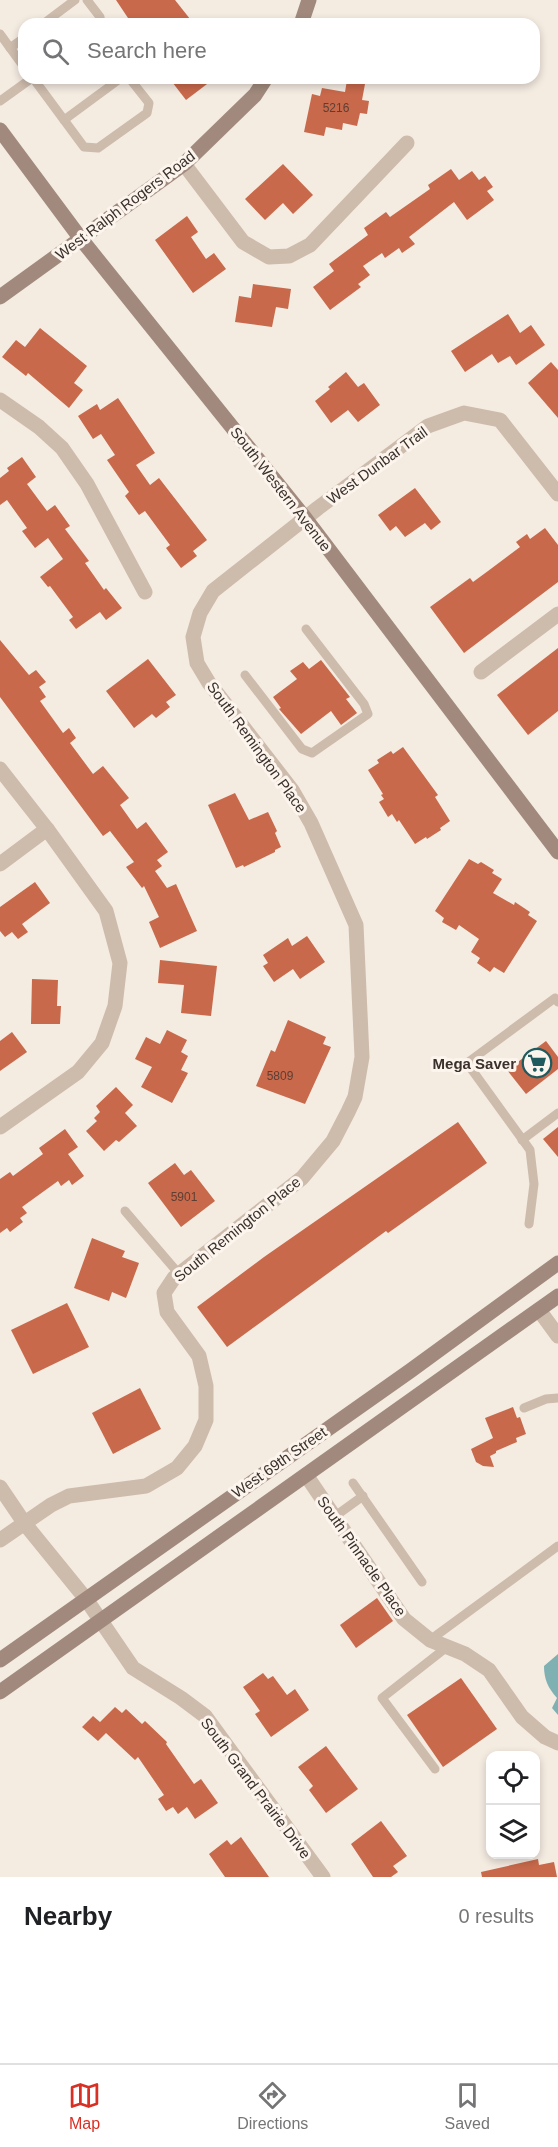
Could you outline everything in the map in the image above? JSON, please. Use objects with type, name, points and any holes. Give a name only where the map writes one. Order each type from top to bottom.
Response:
[{"type":"main road","points":[[303,18],[309,0]]},
{"type":"main road","name":"West Ralph Rogers Road","points":[[0,297],[184,164],[255,95],[262,84]]},
{"type":"main road","name":"South Western Avenue","points":[[0,130],[81,239],[304,518],[558,852]]},
{"type":"main road","name":"West 69th Street","points":[[0,1660],[410,1371],[558,1263]]},
{"type":"main road","name":"West 69th Street","points":[[0,1692],[558,1296]]},
{"type":"main road","points":[[290,1454],[306,1475]]},
{"type":"street","points":[[184,164],[243,242],[269,257],[290,256],[310,245],[407,143]]},
{"type":"street","points":[[0,400],[39,427],[62,448],[87,484],[145,592]]},
{"type":"street","name":"West Dunbar Trail","points":[[304,518],[428,426],[464,412],[500,420],[558,494]]},
{"type":"street","name":"South Remington Place","points":[[0,1540],[51,1505],[69,1496],[146,1486],[177,1468],[195,1446],[206,1420],[206,1386],[199,1356],[167,1312],[164,1293],[174,1278],[302,1178],[333,1142],[355,1097],[362,1057],[356,924],[311,823],[292,790],[209,683],[197,663],[193,637],[200,613],[213,591],[304,518]]},
{"type":"street","points":[[481,672],[558,614]]},
{"type":"street","points":[[0,769],[106,911],[120,963],[115,1006],[102,1043],[78,1072],[0,1127]]},
{"type":"street","points":[[0,864],[47,829]]},
{"type":"street","points":[[539,1310],[558,1336]]},
{"type":"street","name":"South Pinnacle Place","points":[[306,1475],[404,1619],[430,1640],[465,1654],[489,1670],[522,1717],[545,1737],[558,1743]]},
{"type":"street","name":"South Grand Prairie Drive","points":[[0,1487],[25,1524],[86,1599],[134,1668],[205,1716],[323,1877]]},
{"type":"lane","points":[[51,18],[75,0]]},
{"type":"lane","points":[[87,0],[100,18]]},
{"type":"lane","points":[[0,34],[18,58]]},
{"type":"lane","points":[[10,48],[18,42]]},
{"type":"lane","points":[[0,101],[24,84]]},
{"type":"lane","points":[[37,84],[84,147],[98,148],[147,112],[149,103],[134,84]]},
{"type":"lane","points":[[64,120],[113,84]]},
{"type":"lane","points":[[245,675],[302,749],[312,753],[368,714],[364,704],[306,629]]},
{"type":"lane","points":[[530,1224],[534,1184],[530,1150],[467,1063],[555,998],[558,1002]]},
{"type":"lane","points":[[522,1140],[558,1113]]},
{"type":"lane","points":[[126,1211],[179,1274]]},
{"type":"lane","points":[[524,1408],[546,1399],[558,1398]]},
{"type":"lane","points":[[353,1483],[422,1582]]},
{"type":"lane","points":[[334,1517],[363,1496]]},
{"type":"lane","points":[[430,1640],[558,1546]]},
{"type":"lane","points":[[435,1769],[382,1698],[447,1647]]},
{"type":"water","points":[[558,1654],[558,1715],[552,1708],[557,1698],[547,1683],[544,1666]]},
{"type":"building","points":[[116,0],[175,0],[189,18],[128,18]]},
{"type":"building","points":[[174,84],[207,84],[186,100]]},
{"type":"building","points":[[346,84],[365,84],[362,100],[369,101],[367,114],[360,113],[357,126],[343,123],[342,130],[326,127],[324,136],[304,132],[312,94],[320,96],[322,88],[345,92]]},
{"type":"building","points":[[283,164],[313,195],[293,214],[283,203],[265,220],[245,199]]},
{"type":"building","points":[[451,169],[459,180],[472,171],[479,180],[485,176],[493,187],[487,191],[494,200],[467,220],[454,202],[409,237],[415,244],[402,253],[399,248],[385,258],[382,253],[363,266],[370,275],[358,284],[361,287],[330,310],[313,287],[334,271],[329,264],[368,235],[364,228],[386,212],[390,217],[430,189],[428,185]]},
{"type":"building","points":[[187,216],[198,232],[191,237],[206,259],[214,253],[226,269],[193,293],[155,240]]},
{"type":"building","points":[[253,284],[291,289],[288,309],[276,307],[272,327],[235,322],[239,296],[251,298]]},
{"type":"building","points":[[508,314],[520,333],[531,325],[545,345],[516,365],[510,356],[498,363],[492,354],[465,372],[451,351]]},
{"type":"building","points":[[40,328],[87,366],[74,383],[83,390],[69,408],[28,373],[26,376],[2,357],[16,340],[25,347]]},
{"type":"building","points":[[551,362],[558,370],[558,418],[528,383]]},
{"type":"building","points":[[346,372],[358,387],[364,383],[380,405],[358,422],[348,410],[331,423],[315,401]]},
{"type":"building","points":[[118,398],[155,453],[136,465],[150,485],[159,478],[207,540],[193,551],[197,556],[181,568],[166,548],[170,545],[145,511],[139,515],[125,496],[129,492],[107,460],[115,455],[101,434],[93,439],[78,416],[97,404],[100,410]]},
{"type":"building","points":[[22,457],[36,477],[27,484],[47,511],[55,505],[70,526],[65,529],[89,561],[85,563],[104,590],[106,588],[122,608],[106,620],[100,612],[76,629],[69,620],[73,617],[50,586],[48,587],[40,577],[63,559],[48,538],[35,548],[22,531],[27,528],[7,500],[0,505],[0,478],[9,471],[7,468]]},
{"type":"building","points":[[415,488],[441,522],[431,530],[425,523],[405,537],[396,526],[390,531],[378,515]]},
{"type":"building","points":[[545,528],[558,545],[558,582],[464,653],[430,607],[470,578],[473,582],[520,547],[516,542],[527,534],[530,539]]},
{"type":"building","points":[[0,640],[29,675],[36,670],[46,682],[39,687],[46,697],[40,701],[63,733],[69,728],[76,738],[70,743],[93,774],[103,766],[129,798],[120,805],[137,829],[146,822],[168,852],[157,860],[162,866],[155,871],[167,888],[176,884],[197,931],[160,948],[149,922],[159,917],[144,886],[142,888],[126,867],[134,862],[110,831],[103,836],[0,697]]},
{"type":"building","points":[[558,648],[558,711],[528,735],[497,695]]},
{"type":"building","points":[[148,659],[176,695],[166,702],[170,707],[156,718],[152,714],[134,728],[106,691]]},
{"type":"building","points":[[321,660],[350,697],[346,699],[357,713],[341,725],[331,711],[301,734],[279,709],[281,708],[273,697],[297,679],[290,671],[303,662],[309,669]]},
{"type":"building","points":[[403,747],[438,795],[435,797],[450,821],[440,828],[441,830],[415,844],[399,820],[397,822],[392,814],[388,817],[379,802],[384,799],[381,795],[383,794],[368,770],[379,763],[377,760]]},
{"type":"building","points":[[235,793],[249,820],[268,812],[277,831],[275,833],[281,847],[244,867],[243,865],[236,868],[208,805]]},
{"type":"building","points":[[469,859],[478,864],[481,862],[494,870],[492,873],[502,879],[493,893],[514,905],[515,902],[530,912],[528,915],[537,921],[504,973],[494,967],[490,972],[477,963],[480,958],[471,952],[479,939],[459,925],[456,930],[442,922],[444,918],[435,911]]},
{"type":"building","points":[[35,882],[50,903],[22,924],[28,932],[18,939],[12,932],[5,937],[0,931],[0,907]]},
{"type":"building","points":[[307,936],[325,962],[300,979],[293,969],[274,982],[263,966],[268,963],[263,955],[288,938],[292,946]]},
{"type":"building","points":[[160,960],[217,966],[211,1016],[181,1013],[184,985],[158,983]]},
{"type":"building","points":[[32,979],[58,980],[57,1006],[61,1006],[60,1024],[31,1024]]},
{"type":"building","points":[[288,1020],[326,1037],[323,1044],[331,1047],[305,1104],[256,1086],[271,1050],[275,1052]]},
{"type":"building","points":[[167,1030],[187,1040],[181,1052],[188,1056],[181,1070],[188,1073],[172,1103],[141,1087],[152,1067],[135,1059],[146,1037],[160,1044]]},
{"type":"building","points":[[12,1032],[27,1052],[0,1071],[0,1041]]},
{"type":"building","name":"Mega Saver","points":[[546,1041],[558,1057],[558,1069],[526,1094],[507,1070]]},
{"type":"building","points":[[116,1087],[133,1105],[125,1113],[137,1126],[119,1142],[116,1140],[104,1151],[86,1131],[97,1121],[94,1118],[100,1112],[96,1106]]},
{"type":"building","points":[[458,1122],[487,1163],[388,1233],[386,1231],[227,1347],[197,1307],[264,1257]]},
{"type":"building","points":[[558,1127],[558,1157],[543,1139]]},
{"type":"building","points":[[65,1129],[78,1147],[68,1154],[84,1176],[72,1185],[69,1180],[61,1186],[58,1181],[22,1207],[27,1213],[20,1218],[23,1222],[10,1232],[7,1228],[0,1233],[0,1179],[10,1172],[13,1176],[43,1154],[39,1148]]},
{"type":"building","points":[[175,1163],[184,1175],[191,1170],[215,1201],[181,1227],[148,1183]]},
{"type":"building","points":[[92,1238],[125,1251],[122,1257],[139,1263],[126,1298],[112,1292],[109,1301],[74,1288]]},
{"type":"building","points":[[67,1303],[89,1347],[33,1374],[11,1330]]},
{"type":"building","points":[[140,1388],[161,1429],[113,1454],[92,1413]]},
{"type":"building","points":[[513,1407],[517,1418],[520,1417],[526,1434],[516,1438],[517,1442],[490,1456],[494,1467],[483,1466],[476,1462],[471,1449],[493,1438],[485,1418]]},
{"type":"building","points":[[377,1598],[393,1621],[356,1648],[340,1625]]},
{"type":"building","points":[[263,1673],[268,1679],[273,1676],[287,1695],[295,1689],[309,1710],[271,1737],[255,1714],[260,1711],[243,1687]]},
{"type":"building","points":[[461,1678],[497,1729],[443,1767],[407,1715]]},
{"type":"building","points":[[115,1707],[122,1713],[126,1709],[142,1724],[145,1721],[167,1742],[166,1744],[194,1784],[201,1779],[218,1803],[195,1819],[187,1807],[178,1814],[173,1807],[166,1811],[158,1799],[164,1795],[138,1757],[135,1760],[106,1733],[98,1741],[82,1727],[93,1716],[100,1722]]},
{"type":"building","points":[[326,1746],[358,1789],[326,1813],[309,1790],[313,1786],[298,1767]]},
{"type":"building","points":[[381,1821],[407,1856],[393,1866],[398,1872],[391,1877],[373,1877],[351,1844]]},
{"type":"building","points":[[241,1837],[269,1877],[225,1877],[209,1854],[227,1840],[231,1845]]},
{"type":"building","points":[[538,1859],[539,1865],[554,1862],[557,1877],[482,1877],[481,1872]]},
{"type":"place","name":"Mega Saver","points":[[537,1063]]}]
